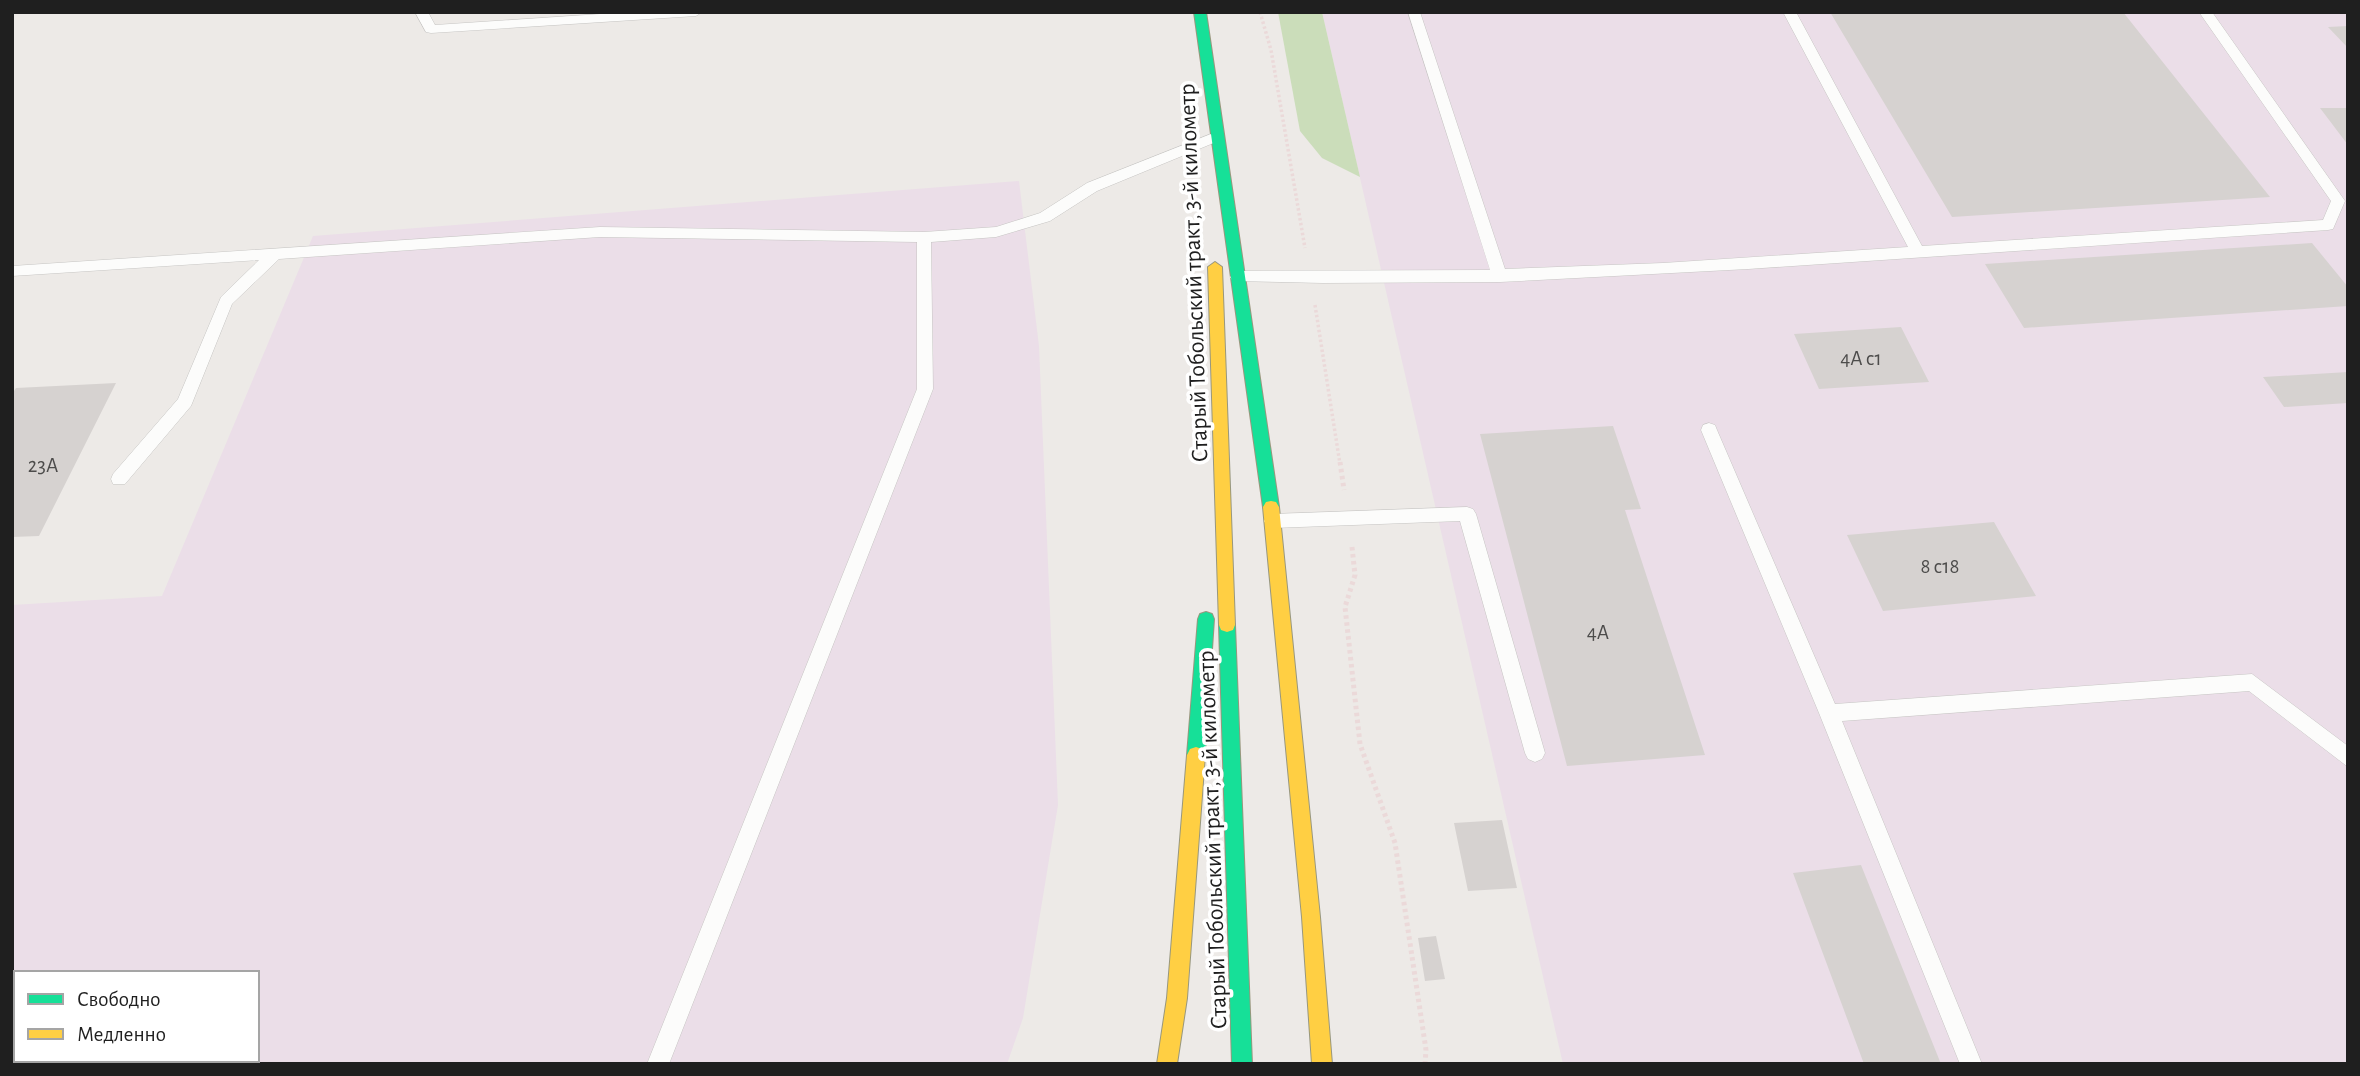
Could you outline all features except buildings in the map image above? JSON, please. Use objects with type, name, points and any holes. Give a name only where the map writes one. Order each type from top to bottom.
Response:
[{"type":"street","points":[[1200,12],[1208,66]]},
{"type":"street","name":"Старый Тобольский тракт, 3-й километр","points":[[1208,66],[1214,223]]},
{"type":"street","name":"Старый Тобольский тракт, 3-й километр","points":[[1208,66],[1273,521],[1311,917],[1322,1064]]},
{"type":"street","name":"Старый Тобольский тракт, 3-й километр","points":[[1215,251],[1242,1064]]},
{"type":"street","points":[[1209,571],[1220,418]]},
{"type":"street","points":[[1167,1064],[1177,998],[1207,599]]},
{"type":"street","points":[[1311,917],[1336,1024]]},
{"type":"lane","points":[[421,12],[431,29],[696,12]]},
{"type":"lane","points":[[1414,12],[1500,276]]},
{"type":"lane","points":[[1789,12],[1918,252]]},
{"type":"lane","points":[[1238,278],[1391,279],[1500,276],[1764,263],[2328,225],[2338,201],[2205,12]]},
{"type":"lane","points":[[12,271],[600,232],[924,237],[996,232],[1045,217],[1092,187],[1211,139]]},
{"type":"lane","points":[[658,1064],[925,389],[924,237]]},
{"type":"lane","points":[[119,479],[185,402],[226,301],[277,252]]},
{"type":"lane","points":[[1709,430],[1829,713],[1971,1064]]},
{"type":"lane","points":[[1273,521],[1467,514],[1535,753]]},
{"type":"lane","points":[[1829,713],[2252,682],[2348,758]]},
{"type":"shaded area","points":[[1322,12],[2348,12],[2348,1064],[1563,1064]]},
{"type":"shaded area","points":[[1019,181],[1039,346],[1058,805],[1023,1018],[1007,1064],[12,1064],[12,605],[162,596],[313,236]]},
{"type":"green space","points":[[1278,12],[1322,12],[1360,177],[1322,158],[1300,131]]},
{"type":"traffic: fast","points":[[1200,12],[1271,507]]},
{"type":"traffic: fast","points":[[1196,755],[1206,619]]},
{"type":"traffic: fast","points":[[1227,625],[1242,1064]]},
{"type":"traffic: slow","points":[[1215,267],[1227,625]]},
{"type":"traffic: slow","points":[[1271,507],[1311,917],[1322,1064]]},
{"type":"traffic: slow","points":[[1167,1064],[1177,998],[1196,755]]}]
